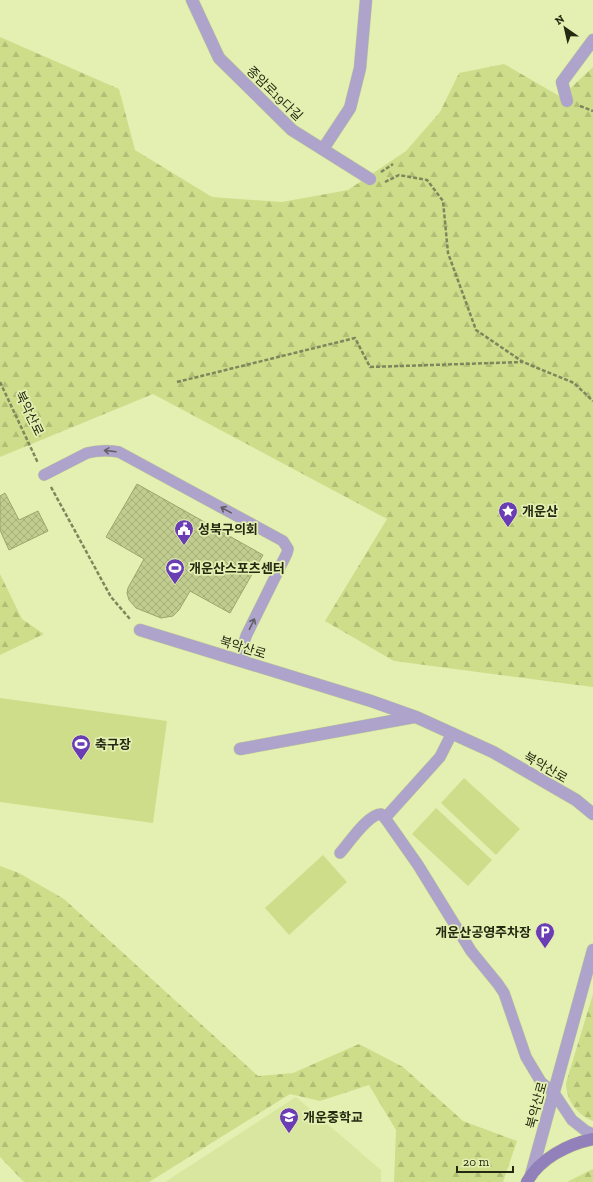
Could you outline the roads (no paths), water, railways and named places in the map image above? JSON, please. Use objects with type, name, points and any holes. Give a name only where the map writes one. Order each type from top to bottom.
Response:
[{"type":"street","name":"종암로19다길","points":[[192,0],[219,58],[292,130],[370,179]]},
{"type":"street","points":[[323,149],[350,108],[360,68],[366,0]]},
{"type":"street","points":[[566,101],[562,82],[593,40]]},
{"type":"street","name":"북악산로","points":[[140,630],[371,701],[416,717],[493,752],[576,800],[593,814]]},
{"type":"street","points":[[240,749],[416,717]]},
{"type":"street","name":"북악산로","points":[[529,1178],[593,950]]},
{"type":"street","name":"북악산로","points":[[529,1178],[550,1157],[569,1147],[593,1139]]},
{"type":"lane","points":[[44,475],[87,453],[102,450],[119,452],[283,541],[288,549],[287,553],[246,636],[244,643],[244,662]]},
{"type":"lane","points":[[385,818],[440,757],[452,733]]},
{"type":"lane","points":[[340,853],[368,820],[381,814],[385,818],[418,865],[471,951],[504,993],[526,1057],[541,1082],[554,1093],[572,1120],[586,1131],[593,1134]]},
{"type":"place","name":"개운산","points":[[508,528]]},
{"type":"place","name":"성북구의회","points":[[184,546]]},
{"type":"place","name":"개운산스포츠센터","points":[[175,585]]},
{"type":"place","name":"축구장","points":[[81,761]]},
{"type":"place","name":"개운산공영주차장","points":[[545,949]]},
{"type":"place","name":"개운중학교","points":[[289,1134]]}]
